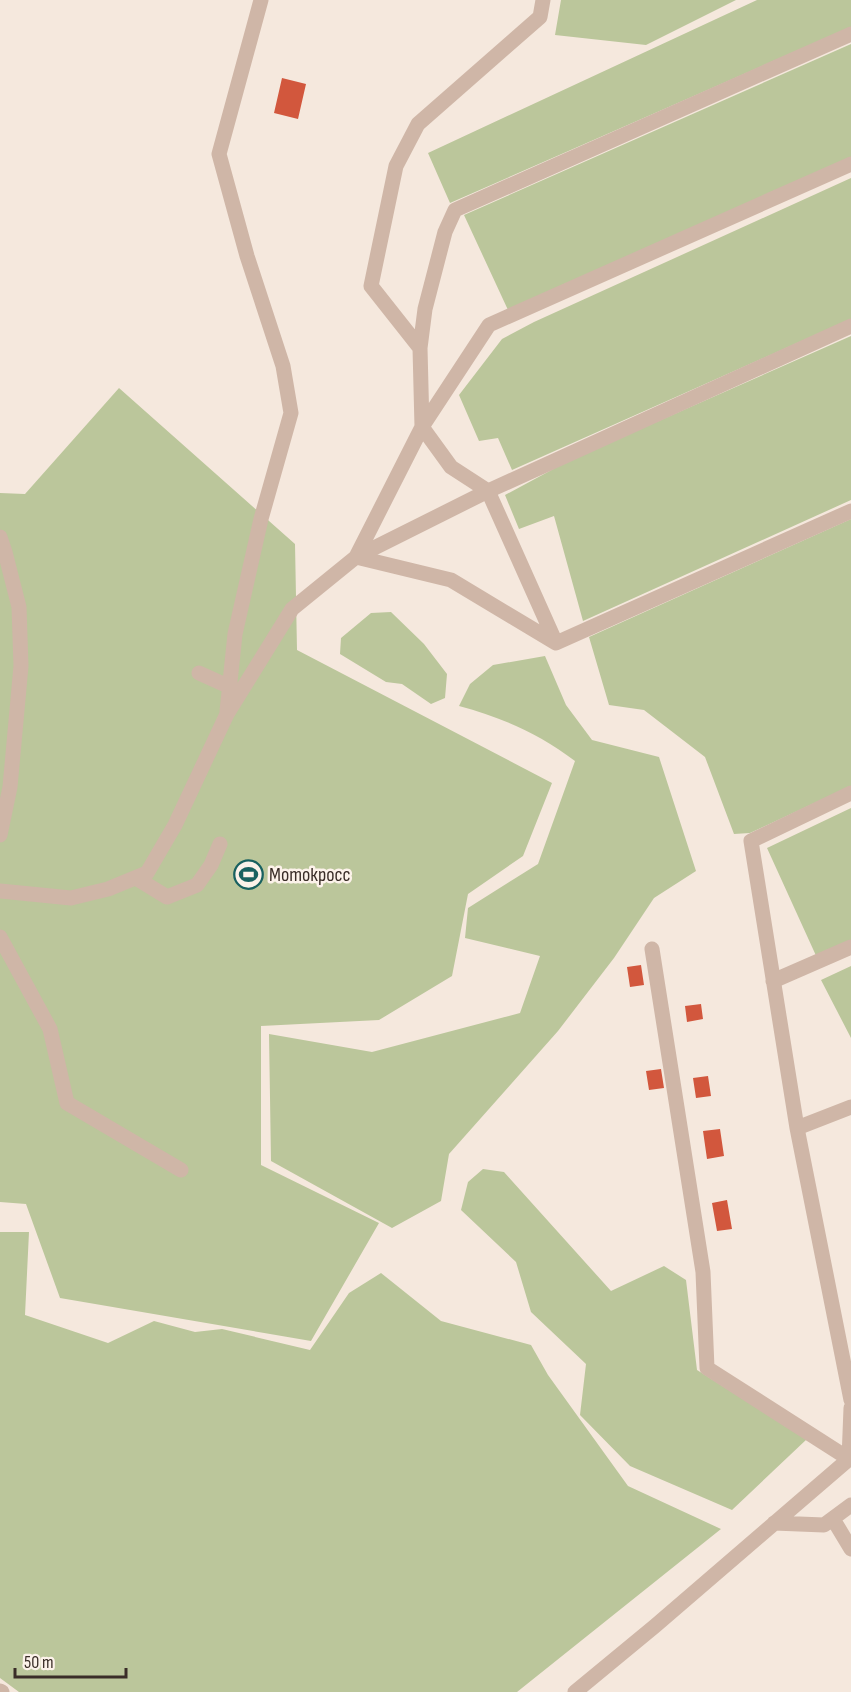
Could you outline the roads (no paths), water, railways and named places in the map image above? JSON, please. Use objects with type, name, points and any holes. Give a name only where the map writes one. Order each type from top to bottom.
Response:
[{"type":"street","points":[[227,714],[235,634],[261,519],[291,413],[283,366],[247,256],[219,154],[261,0]]},
{"type":"street","points":[[420,348],[371,286],[396,166],[418,124],[540,17],[543,0]]},
{"type":"street","points":[[556,643],[488,491],[451,467],[422,427],[420,348],[425,309],[445,232],[455,210],[851,34]]},
{"type":"street","points":[[356,557],[422,427],[489,325],[851,164]]},
{"type":"street","points":[[0,891],[71,898],[108,890],[147,873],[175,825],[227,714],[292,609],[356,557],[488,491],[851,326]]},
{"type":"street","points":[[556,643],[851,511]]},
{"type":"street","points":[[0,537],[19,607],[21,666],[10,788],[0,835]]},
{"type":"street","points":[[356,557],[451,580],[556,643]]},
{"type":"street","points":[[199,673],[230,687]]},
{"type":"street","points":[[851,794],[751,841],[797,1128],[851,1400]]},
{"type":"street","points":[[136,878],[167,897],[197,885],[220,844]]},
{"type":"street","points":[[0,937],[50,1029],[67,1103],[181,1170]]},
{"type":"street","points":[[773,981],[851,947]]},
{"type":"street","points":[[652,949],[704,1272],[707,1368],[849,1459]]},
{"type":"street","points":[[797,1128],[851,1107]]},
{"type":"street","points":[[575,1692],[849,1459],[851,1408]]},
{"type":"street","points":[[774,1523],[824,1525],[851,1506]]},
{"type":"street","points":[[833,1519],[851,1549]]},
{"type":"place","name":"Мотокросс","points":[[248,875]]}]
